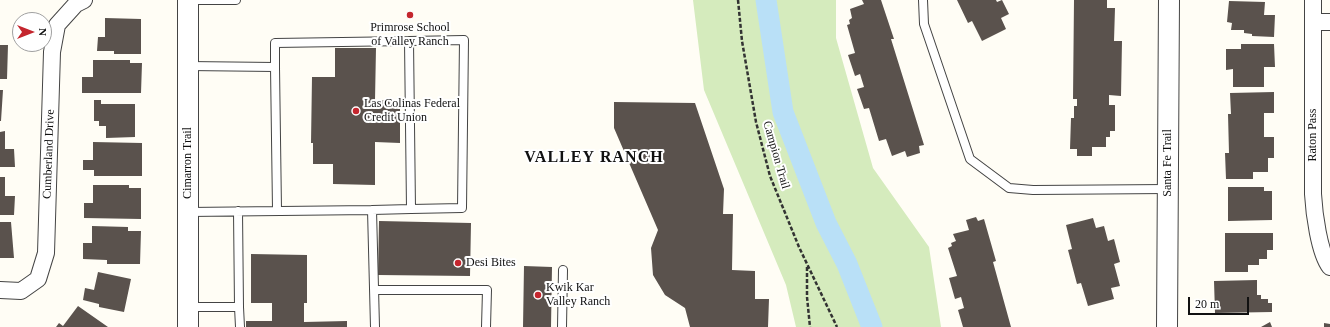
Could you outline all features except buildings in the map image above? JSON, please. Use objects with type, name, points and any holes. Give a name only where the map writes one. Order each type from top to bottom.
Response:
[{"type":"street","name":"Cumberland Drive","points":[[0,290],[21,290],[38,279],[46,253],[52,52],[57,25],[76,4],[84,0]]},
{"type":"street","name":"Cimarron Trail","points":[[188,0],[188,327]]},
{"type":"street","name":"Santa Fe Trail","points":[[1168,327],[1169,0]]},
{"type":"street","name":"Raton Pass","points":[[1313,0],[1313,194],[1318,232],[1325,261],[1330,267]]},
{"type":"street","points":[[1313,22],[1330,22]]},
{"type":"lane","points":[[188,0],[236,0]]},
{"type":"lane","points":[[923,0],[924,24],[970,159],[1009,188],[1033,190],[1168,189]]},
{"type":"lane","points":[[409,40],[411,209]]},
{"type":"lane","points":[[188,212],[462,208],[464,40],[275,42],[277,210]]},
{"type":"lane","points":[[187,66],[275,67]]},
{"type":"lane","points":[[372,210],[375,327]]},
{"type":"lane","points":[[238,211],[240,327]]},
{"type":"lane","points":[[562,327],[563,270]]},
{"type":"lane","points":[[374,290],[487,290],[486,327]]},
{"type":"lane","points":[[188,307],[239,307]]},
{"type":"path","name":"Campion Trail","points":[[738,0],[743,48],[756,122],[770,176],[807,265],[837,327]]},
{"type":"path","points":[[807,265],[807,297],[810,327]]},
{"type":"green space","points":[[693,0],[836,0],[836,38],[873,168],[929,247],[941,327],[796,327],[786,285],[704,90]]},
{"type":"waterway","points":[[766,0],[783,112],[826,223],[847,264],[872,327]]},
{"type":"place","name":"Primrose School of Valley Ranch","points":[[410,15]]},
{"type":"place","name":"Las Colinas Federal Credit Union","points":[[356,111]]},
{"type":"place","name":"Desi Bites","points":[[458,263]]},
{"type":"place","name":"Kwik Kar Valley Ranch","points":[[538,295]]},
{"type":"district","name":"VALLEY RANCH","points":[[594,158]]}]
